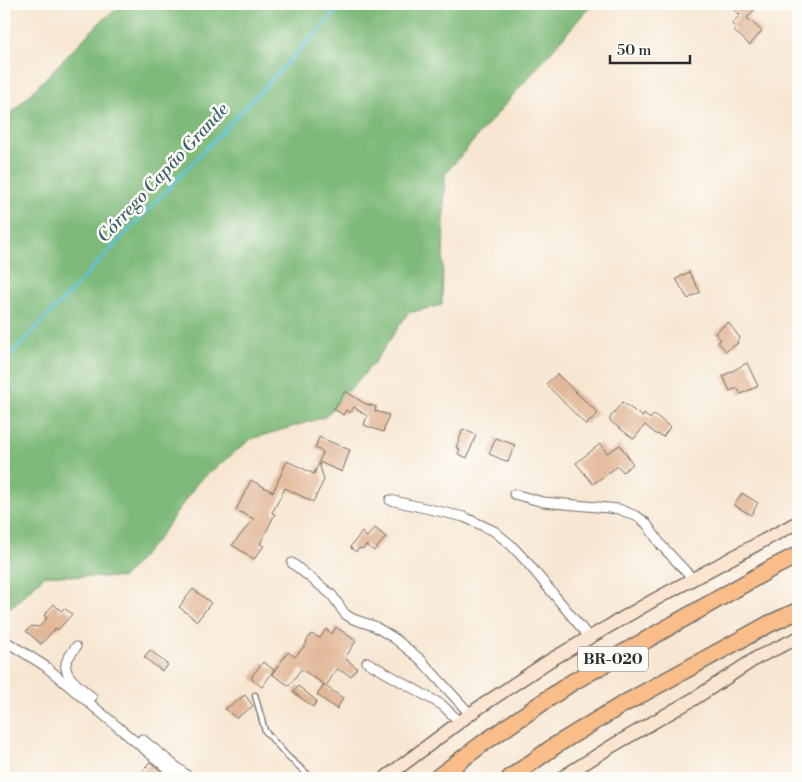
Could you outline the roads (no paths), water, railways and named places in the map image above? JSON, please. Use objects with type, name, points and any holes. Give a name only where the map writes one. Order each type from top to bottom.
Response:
[{"type":"highway","name":"BR-020","points":[[437,778],[482,744],[570,683],[798,555]]},
{"type":"highway","name":"BR-020","points":[[510,778],[556,745],[620,706],[769,624],[798,611]]},
{"type":"main road","points":[[385,778],[465,718],[549,661],[798,522]]},
{"type":"main road","points":[[561,778],[697,697],[758,657],[798,638]]},
{"type":"street","points":[[514,494],[542,502],[619,509],[630,513],[646,523],[661,545],[693,579]]},
{"type":"street","points":[[390,500],[464,517],[494,531],[521,556],[589,637]]},
{"type":"street","points":[[292,563],[332,596],[345,614],[353,619],[374,626],[394,638],[420,660],[465,718]]},
{"type":"street","points":[[7,642],[45,666],[179,778]]},
{"type":"street","points":[[76,646],[67,660],[67,674],[129,729],[190,778]]},
{"type":"street","points":[[367,662],[465,718]]},
{"type":"lane","points":[[255,695],[265,731],[288,757],[312,778]]},
{"type":"waterway","name":"Córrego Capão Grande","points":[[4,362],[343,4]]}]
